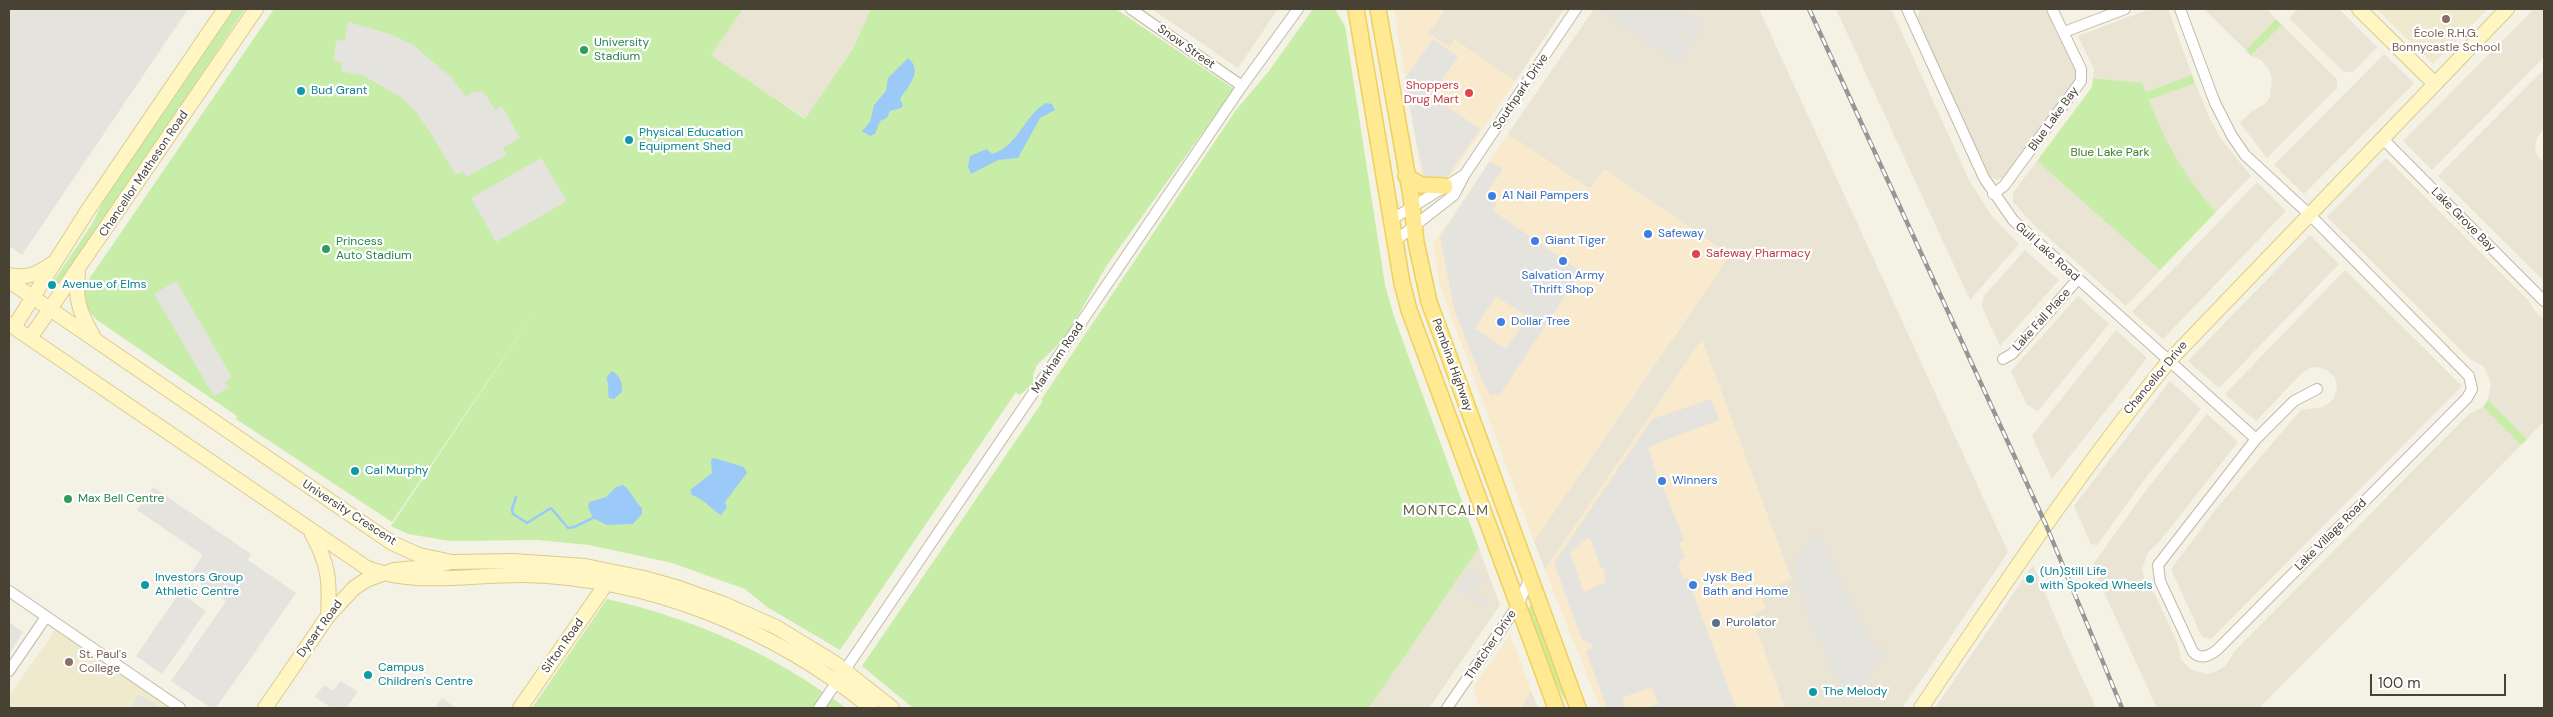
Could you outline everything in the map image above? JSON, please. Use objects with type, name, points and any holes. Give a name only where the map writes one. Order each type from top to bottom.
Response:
[{"type":"main road","name":"Chancellor Matheson Road","points":[[11,326],[34,298],[86,213],[225,9]]},
{"type":"main road","name":"Chancellor Matheson Road","points":[[30,338],[256,9]]},
{"type":"main road","name":"Pembina Highway","points":[[1356,9],[1391,220],[1409,310],[1556,708]]},
{"type":"main road","name":"Pembina Highway","points":[[1378,9],[1411,196],[1413,225],[1429,302],[1578,708]]},
{"type":"main road","points":[[2358,9],[2434,83]]},
{"type":"main road","name":"Chancellor Drive","points":[[1921,708],[2120,421],[2169,360],[2507,9]]},
{"type":"main road","points":[[1406,176],[1421,185],[1445,186]]},
{"type":"main road","points":[[9,275],[20,277],[37,275],[59,258]]},
{"type":"main road","points":[[78,270],[75,289],[78,306],[96,341]]},
{"type":"main road","name":"University Crescent","points":[[9,281],[383,538],[420,554],[452,562],[546,563],[585,566],[644,578],[706,597],[757,619],[800,641],[845,670],[892,708]]},
{"type":"main road","points":[[11,326],[361,565],[384,574],[414,579],[524,575],[606,584],[668,599],[726,620],[768,640],[836,682],[871,708]]},
{"type":"main road","points":[[311,531],[324,557],[329,576],[328,616]]},
{"type":"main road","name":"Dysart Road","points":[[264,708],[328,616],[352,590],[384,574],[452,562]]},
{"type":"main road","name":"Sifton Road","points":[[520,708],[606,584]]},
{"type":"street","name":"Snow Street","points":[[1131,9],[1242,86]]},
{"type":"street","name":"Markham Road","points":[[819,708],[1242,86],[1298,9]]},
{"type":"street","name":"Southpark Drive","points":[[1395,241],[1413,225],[1454,195],[1465,174],[1576,9]]},
{"type":"street","name":"Gull Lake Road","points":[[1908,9],[1993,194],[2013,220],[2169,360]]},
{"type":"street","name":"Blue Lake Bay","points":[[1993,194],[2004,186],[2081,81],[2082,70],[2052,9]]},
{"type":"street","points":[[2064,32],[2125,9]]},
{"type":"street","points":[[2180,9],[2215,103],[2232,136],[2245,155],[2310,215]]},
{"type":"street","name":"Lake Grove Bay","points":[[2382,138],[2544,301]]},
{"type":"street","name":"Southpark Drive","points":[[1391,220],[1465,174]]},
{"type":"street","name":"Lake Village Road","points":[[2310,215],[2469,376],[2472,389],[2467,398],[2217,650],[2210,656],[2197,656],[2160,581],[2158,565],[2256,439],[2294,401],[2318,389]]},
{"type":"street","name":"Lake Fall Place","points":[[2003,358],[2012,354],[2078,279]]},
{"type":"street","points":[[2169,360],[2256,439]]},
{"type":"street","name":"Thatcher Drive","points":[[1447,708],[1518,605],[1530,578]]},
{"type":"street","points":[[9,591],[180,708]]},
{"type":"street","points":[[9,671],[46,617]]},
{"type":"shaded area","points":[[9,9],[188,9],[22,255],[9,246]]},
{"type":"shaded area","points":[[743,9],[879,9],[806,119],[711,55]]},
{"type":"shaded area","points":[[1152,9],[1278,9],[1238,68]]},
{"type":"shaded area","points":[[1394,9],[1445,9],[1428,33],[1449,47],[1454,40],[1515,81],[1451,176],[1421,175]]},
{"type":"shaded area","points":[[1445,9],[1564,9],[1515,81],[1455,40],[1449,47],[1428,33]]},
{"type":"shaded area","points":[[1594,9],[1759,9],[2008,552],[1902,708],[1785,708],[1751,615],[1760,591],[1791,579],[1702,340],[1545,570],[1534,541],[1730,255],[1604,169],[1590,189],[1508,134]]},
{"type":"shaded area","points":[[1599,9],[1640,9],[1691,44],[1678,63]]},
{"type":"shaded area","points":[[1642,9],[1681,9],[1704,25],[1692,43]]},
{"type":"shaded area","points":[[1836,9],[1891,9],[1969,180],[1991,215],[2019,244],[1970,300]]},
{"type":"shaded area","points":[[1920,9],[2047,9],[2076,69],[2077,78],[2003,178],[1997,180],[1989,176],[1917,21]]},
{"type":"shaded area","points":[[2150,9],[2168,9],[2192,75],[2146,92],[2142,83],[2093,78],[2094,69],[2078,36]]},
{"type":"shaded area","points":[[2204,9],[2267,9],[2276,19],[2246,50]]},
{"type":"shaded area","points":[[2298,9],[2339,9],[2377,47],[2353,72],[2344,72],[2289,18]]},
{"type":"shaded area","points":[[2377,9],[2488,9],[2433,64]]},
{"type":"shaded area","points":[[2534,9],[2544,9],[2544,57],[2432,170],[2403,141]]},
{"type":"shaded area","points":[[348,22],[390,34],[413,45],[451,77],[466,97],[472,92],[480,91],[487,97],[495,110],[502,106],[520,138],[503,148],[507,155],[466,177],[463,171],[456,175],[417,113],[401,97],[364,76],[341,71],[342,63],[334,61],[336,40],[345,41]]},
{"type":"shaded area","points":[[2282,25],[2337,79],[2337,88],[2267,158],[2240,123],[2251,112],[2265,104],[2270,97],[2272,78],[2268,68],[2261,60],[2252,56]]},
{"type":"shaded area","points":[[1433,39],[1458,57],[1431,95],[1480,129],[1443,183],[1424,178],[1405,84],[1405,79]]},
{"type":"shaded area","points":[[2384,54],[2414,83],[2304,194],[2274,165]]},
{"type":"shaded area","points":[[2544,69],[2544,129],[2537,137],[2535,147],[2537,156],[2544,163],[2544,281],[2438,176]]},
{"type":"shaded area","points":[[2195,83],[2210,119],[2221,139],[2251,176],[2216,212],[2194,187],[2176,161],[2162,134],[2149,100]]},
{"type":"shaded area","points":[[1508,134],[1589,189],[1604,169],[1730,255],[1534,541],[1440,286],[1433,244]]},
{"type":"shaded area","points":[[541,158],[567,201],[496,242],[471,198]]},
{"type":"shaded area","points":[[2386,158],[2528,300],[2536,313],[2544,319],[2544,421],[2527,439],[2488,400],[2491,383],[2484,367],[2469,358],[2327,217]]},
{"type":"shaded area","points":[[1490,161],[1503,169],[1484,196],[1497,204],[1493,211],[1579,270],[1578,276],[1499,396],[1495,394],[1491,396],[1484,385],[1454,309],[1440,237]],"holes":[[[1496,296],[1528,317],[1506,349],[1475,328]]]},
{"type":"shaded area","points":[[2037,161],[2160,270],[2126,306],[2033,224],[2013,202],[2013,193]]},
{"type":"shaded area","points":[[2257,182],[2286,211],[2163,339],[2132,312]]},
{"type":"shaded area","points":[[2310,235],[2339,264],[2219,388],[2188,361]]},
{"type":"shaded area","points":[[2025,250],[2059,280],[2000,346],[1982,307],[1984,296]]},
{"type":"shaded area","points":[[2345,270],[2462,386],[2211,639],[2202,637],[2171,569],[2217,508],[2301,410],[2323,407],[2334,398],[2337,388],[2335,377],[2327,370],[2317,367],[2310,368],[2303,372],[2256,421],[2225,394]]},
{"type":"shaded area","points":[[176,281],[232,377],[225,382],[229,387],[214,396],[154,294]]},
{"type":"shaded area","points":[[2078,296],[2109,324],[2038,411],[2027,405],[2011,371]]},
{"type":"shaded area","points":[[2116,330],[2147,358],[2052,479],[2032,436]]},
{"type":"shaded area","points":[[1702,339],[1791,579],[1760,591],[1766,609],[1751,615],[1785,708],[1600,708],[1545,570]]},
{"type":"shaded area","points":[[2170,381],[2201,409],[2147,476],[2097,545],[2091,544],[2074,506]]},
{"type":"shaded area","points":[[1711,399],[1719,420],[1648,447],[1660,487],[1663,487],[1684,540],[1679,543],[1685,558],[1680,560],[1681,564],[1678,565],[1683,578],[1687,577],[1736,708],[1646,708],[1658,704],[1652,687],[1622,698],[1626,708],[1607,708],[1586,651],[1593,648],[1592,644],[1582,640],[1554,563],[1652,419]],"holes":[[[1590,538],[1601,568],[1604,567],[1606,572],[1603,573],[1606,582],[1584,592],[1570,553],[1582,541]]]},
{"type":"shaded area","points":[[2483,407],[2521,445],[2259,708],[2157,708],[2092,566],[2147,489],[2207,414],[2238,442],[2159,542],[2148,552],[2142,569],[2145,582],[2154,593],[2177,642],[2181,660],[2192,670],[2207,674],[2217,671],[2226,665],[2234,652],[2469,414]]},
{"type":"shaded area","points":[[153,487],[251,554],[248,560],[296,593],[216,708],[211,708],[171,681],[226,601],[189,576],[203,555],[137,510]]},
{"type":"shaded area","points":[[1816,533],[1819,534],[1873,648],[1879,646],[1886,650],[1853,699],[1846,695],[1838,681],[1813,625],[1797,581],[1795,560]]},
{"type":"shaded area","points":[[1479,548],[1500,605],[1429,708],[1369,708]]},
{"type":"shaded area","points":[[2033,565],[2096,708],[1935,708]]},
{"type":"shaded area","points":[[1470,568],[1483,577],[1474,591],[1488,601],[1484,607],[1456,588]]},
{"type":"shaded area","points":[[180,592],[206,611],[162,674],[136,656]]},
{"type":"shaded area","points":[[9,622],[23,632],[9,654]]},
{"type":"shaded area","name":"St. Paul's College","points":[[56,629],[171,708],[9,708],[9,696]]},
{"type":"shaded area","points":[[1510,634],[1531,691],[1520,708],[1480,708],[1473,688]]},
{"type":"shaded area","points":[[341,681],[358,692],[346,708],[332,708],[315,697],[324,685],[333,691]]},
{"type":"shaded area","points":[[1531,691],[1538,708],[1520,708]]},
{"type":"shaded area","points":[[138,694],[161,708],[132,707]]},
{"type":"shaded area","points":[[442,698],[456,708],[435,708]]},
{"type":"green space","points":[[234,9],[245,9],[56,294],[49,288],[92,224],[105,198]]},
{"type":"green space","points":[[274,9],[743,9],[711,55],[805,119],[854,47],[871,9],[1116,9],[1234,89],[1107,265],[1065,338],[1037,365],[1033,375],[1033,382],[1025,391],[1019,395],[1016,392],[840,650],[767,607],[745,589],[672,563],[589,545],[537,540],[450,541],[408,534],[391,526],[545,297],[392,522],[236,419],[237,416],[97,320],[88,309],[83,288]]},
{"type":"green space","points":[[1313,9],[1335,9],[1345,26],[1385,285],[1394,317],[1479,548],[1369,708],[913,708],[862,666],[1043,401],[1041,400],[1236,110],[1269,71]]},
{"type":"green space","points":[[2276,19],[2282,25],[2251,56],[2246,50]]},
{"type":"green space","name":"Blue Lake Park","points":[[2192,75],[2195,83],[2149,100],[2162,131],[2177,159],[2194,186],[2216,212],[2160,270],[2037,161],[2092,87],[2093,78],[2142,83],[2146,92]]},
{"type":"green space","points":[[2488,400],[2527,439],[2521,445],[2483,407]]},
{"type":"green space","points":[[607,599],[672,617],[732,641],[790,671],[846,708],[532,708]]},
{"type":"green space","points":[[1531,605],[1566,702],[1554,680],[1528,609]]},
{"type":"water","points":[[908,58],[913,63],[915,73],[900,99],[903,105],[901,108],[890,111],[887,118],[880,121],[875,134],[870,136],[862,131],[870,122],[874,105],[886,91],[888,78]]},
{"type":"water","points":[[1046,103],[1052,104],[1055,110],[1040,118],[1018,158],[998,160],[971,174],[968,167],[970,156],[987,149],[992,154],[1001,150],[1015,138],[1038,108]]},
{"type":"water","points":[[612,371],[619,377],[622,388],[622,392],[614,399],[609,398],[606,378]]},
{"type":"water","points":[[714,458],[744,467],[747,473],[725,502],[727,507],[721,515],[692,495],[690,490],[712,473],[711,460]]},
{"type":"water","points":[[623,485],[642,508],[642,514],[633,524],[607,525],[593,518],[588,507],[589,502],[606,497],[616,487]]},
{"type":"waterway","points":[[516,497],[512,509],[513,514],[527,523],[551,508],[568,528],[593,518]]},
{"type":"railway","points":[[1809,9],[2046,525],[2122,708]]},
{"type":"place","name":"École R.H.G. Bonnycastle School","points":[[2446,19]]},
{"type":"place","name":"University Stadium","points":[[584,50]]},
{"type":"place","name":"Bud Grant","points":[[301,91]]},
{"type":"place","name":"Shoppers Drug Mart","points":[[1469,93]]},
{"type":"place","name":"Physical Education Equipment Shed","points":[[629,140]]},
{"type":"place","name":"A1 Nail Pampers","points":[[1492,196]]},
{"type":"place","name":"Safeway","points":[[1648,234]]},
{"type":"place","name":"Giant Tiger","points":[[1535,241]]},
{"type":"place","name":"Princess Auto Stadium","points":[[326,249]]},
{"type":"place","name":"Safeway Pharmacy","points":[[1696,254]]},
{"type":"place","name":"Salvation Army Thrift Shop","points":[[1563,261]]},
{"type":"place","name":"Avenue of Elms","points":[[52,285]]},
{"type":"place","name":"Dollar Tree","points":[[1501,322]]},
{"type":"place","name":"Cal Murphy","points":[[355,471]]},
{"type":"place","name":"Winners","points":[[1662,481]]},
{"type":"place","name":"Max Bell Centre","points":[[68,499]]},
{"type":"place","name":"(Un)Still Life with Spoked Wheels","points":[[2030,579]]},
{"type":"place","name":"Investors Group Athletic Centre","points":[[145,585]]},
{"type":"place","name":"Jysk Bed Bath and Home","points":[[1693,585]]},
{"type":"place","name":"Purolator","points":[[1716,623]]},
{"type":"place","name":"St. Paul's College","points":[[69,662]]},
{"type":"place","name":"Campus Children's Centre","points":[[368,675]]},
{"type":"place","name":"The Melody","points":[[1813,692]]},
{"type":"district","name":"MONTCALM","points":[[1446,511]]}]
